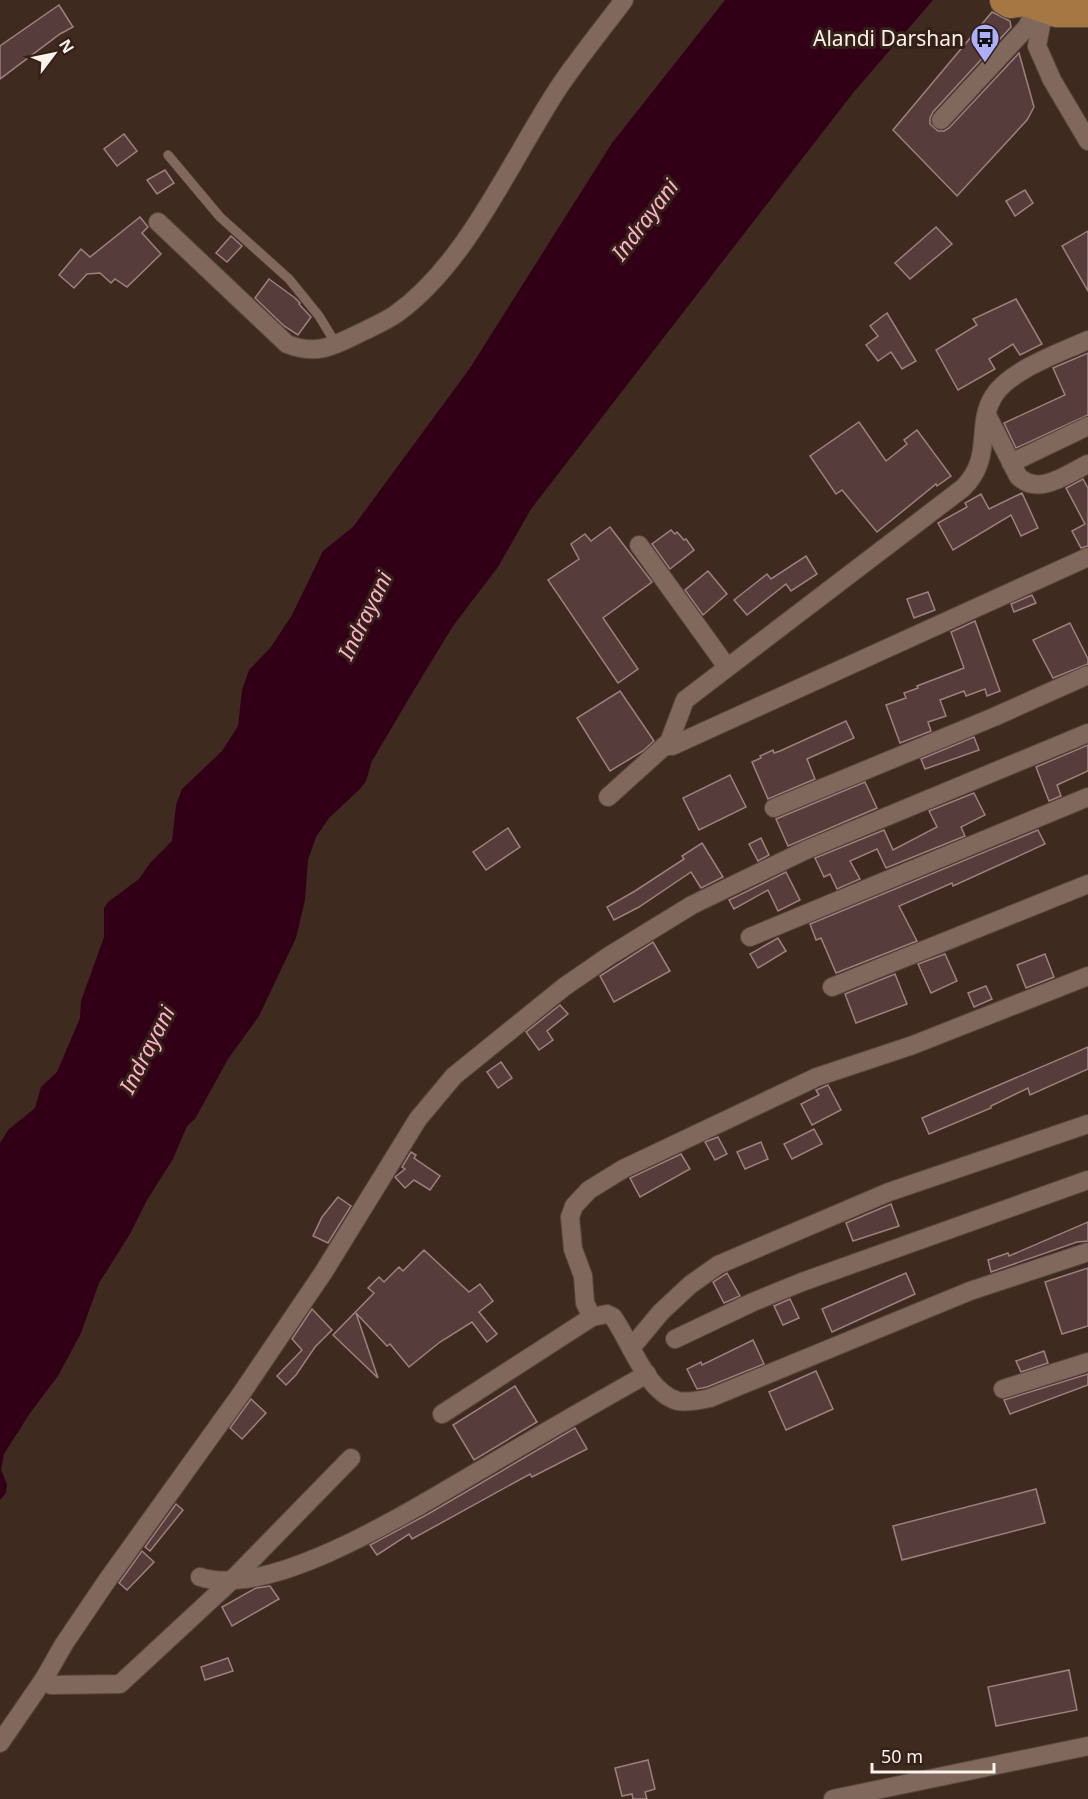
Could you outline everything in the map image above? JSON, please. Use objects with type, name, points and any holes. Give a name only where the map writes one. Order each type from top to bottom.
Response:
[{"type":"main road","points":[[1028,3],[1057,12],[1088,12]]},
{"type":"street","points":[[158,222],[287,344],[302,350],[319,350],[336,344],[395,315],[416,298],[436,277],[470,232],[561,84],[624,0]]},
{"type":"street","points":[[942,120],[1027,27],[1028,3]]},
{"type":"street","points":[[1028,3],[1037,46],[1052,80],[1088,141]]},
{"type":"street","points":[[608,797],[669,742],[685,699],[963,488],[980,464],[987,415],[992,398],[1002,385],[1021,372],[1088,340]]},
{"type":"street","points":[[987,415],[1018,476],[1025,483],[1039,486],[1088,464]]},
{"type":"street","points":[[1011,463],[1088,426]]},
{"type":"street","points":[[639,544],[727,668]]},
{"type":"street","points":[[664,746],[682,742],[1088,557]]},
{"type":"street","points":[[774,808],[994,717],[1088,675]]},
{"type":"street","points":[[0,1743],[106,1582],[241,1394],[323,1273],[418,1119],[454,1076],[564,987],[609,956],[692,905],[807,850],[1088,733]]},
{"type":"street","points":[[750,937],[1088,797]]},
{"type":"street","points":[[832,987],[1088,884]]},
{"type":"street","points":[[592,1317],[585,1303],[583,1276],[573,1250],[570,1217],[574,1206],[588,1190],[654,1154],[817,1077],[913,1045],[1088,976]]},
{"type":"street","points":[[631,1348],[661,1312],[690,1285],[718,1265],[889,1192],[1088,1124]]},
{"type":"street","points":[[675,1339],[753,1302],[802,1282],[1088,1180]]},
{"type":"street","points":[[441,1414],[592,1317],[607,1314],[614,1317],[647,1374],[666,1395],[679,1401],[695,1401],[710,1398],[970,1291],[1088,1252]]},
{"type":"street","points":[[1003,1389],[1088,1362]]},
{"type":"street","points":[[200,1577],[230,1582],[280,1572],[339,1548],[647,1374]]},
{"type":"street","points":[[44,1679],[51,1685],[120,1684],[230,1582],[351,1458]]},
{"type":"street","points":[[833,1799],[1088,1746]]},
{"type":"lane","points":[[168,155],[220,217],[289,279],[319,316],[336,344]]},
{"type":"water","name":"Indrayani","points":[[725,0],[933,0],[853,93],[531,509],[498,567],[453,626],[414,690],[372,761],[366,781],[329,818],[316,837],[308,860],[305,900],[296,938],[259,1016],[228,1059],[195,1119],[187,1126],[173,1159],[99,1283],[81,1333],[58,1376],[30,1413],[4,1454],[1,1470],[7,1484],[6,1493],[0,1500],[0,1143],[8,1130],[35,1108],[41,1087],[57,1072],[80,1018],[81,1001],[104,937],[104,908],[108,902],[139,879],[150,863],[172,841],[176,805],[182,789],[222,751],[238,726],[242,690],[249,670],[271,647],[292,615],[323,551],[353,527],[470,368],[612,143]]},
{"type":"building","points":[[59,5],[73,27],[60,34],[0,79],[0,46]]},
{"type":"building","name":"Alandi Darshan","points":[[992,12],[1010,21],[1011,27],[933,112],[930,124],[938,131],[949,128],[1019,53],[1034,107],[1027,120],[957,196],[893,130]]},
{"type":"building","points":[[124,134],[137,151],[117,166],[104,149]]},
{"type":"building","points":[[165,170],[174,183],[157,194],[147,180]]},
{"type":"building","points":[[1025,190],[1033,203],[1015,216],[1006,201]]},
{"type":"building","points":[[140,217],[148,227],[142,233],[161,254],[127,287],[115,279],[111,283],[100,273],[87,274],[74,288],[59,275],[81,249],[90,257]]},
{"type":"building","points":[[936,227],[952,244],[910,279],[895,263]]},
{"type":"building","points":[[1088,231],[1088,291],[1062,246]]},
{"type":"building","points":[[231,236],[242,246],[227,262],[216,253]]},
{"type":"building","points":[[269,279],[295,298],[311,317],[298,335],[284,326],[255,298]]},
{"type":"building","points":[[1016,299],[1042,344],[1020,355],[1013,344],[989,359],[995,369],[958,390],[936,350],[977,325],[973,319]]},
{"type":"building","points":[[887,313],[916,361],[902,369],[891,352],[878,361],[866,345],[878,336],[870,326]]},
{"type":"building","points":[[1088,353],[1088,415],[1016,448],[1004,423],[1065,395],[1053,368]]},
{"type":"building","points":[[859,422],[886,461],[907,444],[904,440],[917,430],[951,476],[937,486],[936,484],[877,532],[842,490],[836,494],[810,456]]},
{"type":"building","points":[[1083,479],[1088,488],[1088,546],[1081,548],[1072,531],[1085,524],[1066,488]]},
{"type":"building","points":[[1022,493],[1038,528],[1021,536],[1011,515],[953,550],[938,523],[967,507],[965,503],[981,494],[989,509]]},
{"type":"building","points":[[610,527],[652,582],[603,618],[638,669],[618,683],[548,580],[579,559],[571,544],[585,534],[591,541]]},
{"type":"building","points":[[671,530],[675,534],[677,532],[684,540],[686,539],[694,550],[670,569],[652,544]]},
{"type":"building","points":[[806,556],[817,574],[791,591],[786,584],[747,615],[734,600],[767,574],[771,579]]},
{"type":"building","points":[[708,571],[727,594],[703,615],[685,590]]},
{"type":"building","points":[[928,592],[935,610],[914,618],[907,599]]},
{"type":"building","points":[[1032,595],[1036,603],[1014,612],[1011,604]]},
{"type":"building","points":[[975,621],[1000,691],[987,696],[985,689],[966,696],[964,691],[940,700],[946,716],[928,722],[931,731],[900,743],[886,705],[906,698],[904,693],[918,688],[917,686],[964,668],[951,632]]},
{"type":"building","points":[[1070,623],[1088,659],[1088,664],[1053,678],[1033,640]]},
{"type":"building","points":[[620,691],[654,741],[643,751],[610,771],[577,718]]},
{"type":"building","points":[[846,721],[854,738],[807,759],[815,779],[768,799],[752,762],[773,750],[774,753],[780,751]]},
{"type":"building","points":[[974,737],[979,750],[925,769],[921,759]]},
{"type":"building","points":[[1088,745],[1088,771],[1057,785],[1061,796],[1049,801],[1036,767]]},
{"type":"building","points":[[730,775],[746,807],[699,830],[683,798]]},
{"type":"building","points":[[865,782],[877,808],[788,846],[776,819]]},
{"type":"building","points":[[974,793],[985,815],[961,827],[965,836],[886,868],[877,849],[850,861],[860,879],[837,889],[830,874],[824,877],[815,858],[884,830],[893,850],[937,827],[929,811]]},
{"type":"building","points":[[508,828],[520,847],[486,870],[473,852]]},
{"type":"building","points":[[1038,830],[1045,844],[953,886],[952,883],[899,906],[917,941],[836,973],[821,938],[816,940],[810,924]]},
{"type":"building","points":[[761,838],[769,855],[758,861],[749,844]]},
{"type":"building","points":[[702,843],[723,877],[701,888],[691,872],[639,907],[614,920],[607,907],[684,859],[682,856]]},
{"type":"building","points":[[786,872],[800,900],[778,911],[768,890],[734,909],[729,900]]},
{"type":"building","points":[[778,938],[786,951],[758,968],[750,954]]},
{"type":"building","points":[[653,942],[670,971],[614,1002],[600,976]]},
{"type":"building","points":[[945,954],[957,981],[931,993],[918,964]]},
{"type":"building","points":[[1045,954],[1054,977],[1026,988],[1017,965]]},
{"type":"building","points":[[895,974],[907,1004],[856,1023],[845,994]]},
{"type":"building","points":[[986,986],[992,999],[974,1007],[968,993]]},
{"type":"building","points":[[560,1005],[568,1014],[547,1031],[553,1040],[539,1050],[526,1032]]},
{"type":"building","points":[[1088,1047],[1088,1069],[1030,1095],[1028,1088],[991,1108],[929,1134],[922,1118]]},
{"type":"building","points":[[501,1062],[512,1078],[498,1088],[487,1072]]},
{"type":"building","points":[[828,1085],[841,1110],[812,1125],[801,1104],[819,1095],[816,1090]]},
{"type":"building","points":[[814,1129],[822,1144],[792,1159],[784,1144]]},
{"type":"building","points":[[718,1137],[727,1154],[715,1160],[705,1142]]},
{"type":"building","points":[[761,1142],[768,1159],[745,1169],[737,1152]]},
{"type":"building","points":[[411,1152],[416,1155],[414,1158],[440,1176],[430,1190],[414,1180],[405,1188],[395,1177],[405,1169],[402,1167]]},
{"type":"building","points":[[681,1154],[690,1169],[640,1197],[630,1178]]},
{"type":"building","points":[[338,1197],[351,1206],[328,1243],[313,1236],[322,1217]]},
{"type":"building","points":[[891,1204],[899,1226],[853,1241],[846,1223]]},
{"type":"building","points":[[1088,1222],[1088,1241],[1077,1242],[991,1272],[988,1260],[1008,1253],[1009,1256]]},
{"type":"building","points":[[424,1250],[469,1292],[480,1284],[493,1301],[479,1312],[497,1334],[487,1342],[472,1322],[440,1342],[409,1367],[390,1344],[387,1346],[356,1313],[378,1378],[333,1335],[374,1293],[368,1288],[379,1277],[384,1282],[399,1267],[403,1271]]},
{"type":"building","points":[[1088,1268],[1088,1326],[1062,1334],[1045,1282]]},
{"type":"building","points":[[727,1273],[740,1296],[724,1303],[713,1282]]},
{"type":"building","points":[[906,1273],[915,1294],[832,1332],[822,1309]]},
{"type":"building","points":[[790,1299],[799,1318],[783,1325],[774,1306]]},
{"type":"building","points":[[312,1309],[332,1330],[315,1347],[296,1375],[286,1385],[277,1376],[302,1350],[292,1339]]},
{"type":"building","points":[[753,1340],[764,1364],[697,1389],[687,1369],[701,1362],[702,1365]]},
{"type":"building","points":[[1044,1351],[1048,1363],[1021,1372],[1016,1361]]},
{"type":"building","points":[[816,1371],[833,1409],[786,1430],[769,1392]]},
{"type":"building","points":[[1088,1374],[1088,1385],[1010,1414],[1004,1400]]},
{"type":"building","points":[[515,1386],[537,1422],[474,1460],[453,1425]]},
{"type":"building","points":[[251,1399],[266,1413],[242,1439],[230,1428]]},
{"type":"building","points":[[575,1428],[587,1449],[532,1477],[530,1474],[412,1539],[409,1534],[377,1555],[370,1545],[428,1514]]},
{"type":"building","points":[[1036,1489],[1045,1523],[902,1560],[893,1526]]},
{"type":"building","points":[[176,1504],[183,1510],[150,1551],[145,1547]]},
{"type":"building","points":[[142,1551],[154,1562],[127,1590],[119,1583]]},
{"type":"building","points":[[270,1586],[279,1599],[232,1626],[222,1607],[256,1588]]},
{"type":"building","points":[[228,1658],[233,1671],[205,1680],[201,1667]]},
{"type":"building","points":[[1069,1670],[1077,1710],[996,1726],[988,1687]]},
{"type":"building","points":[[648,1760],[655,1789],[645,1792],[647,1799],[633,1799],[632,1794],[622,1796],[615,1768]]},
{"type":"place","name":"Alandi Darshan","points":[[985,64]]}]
